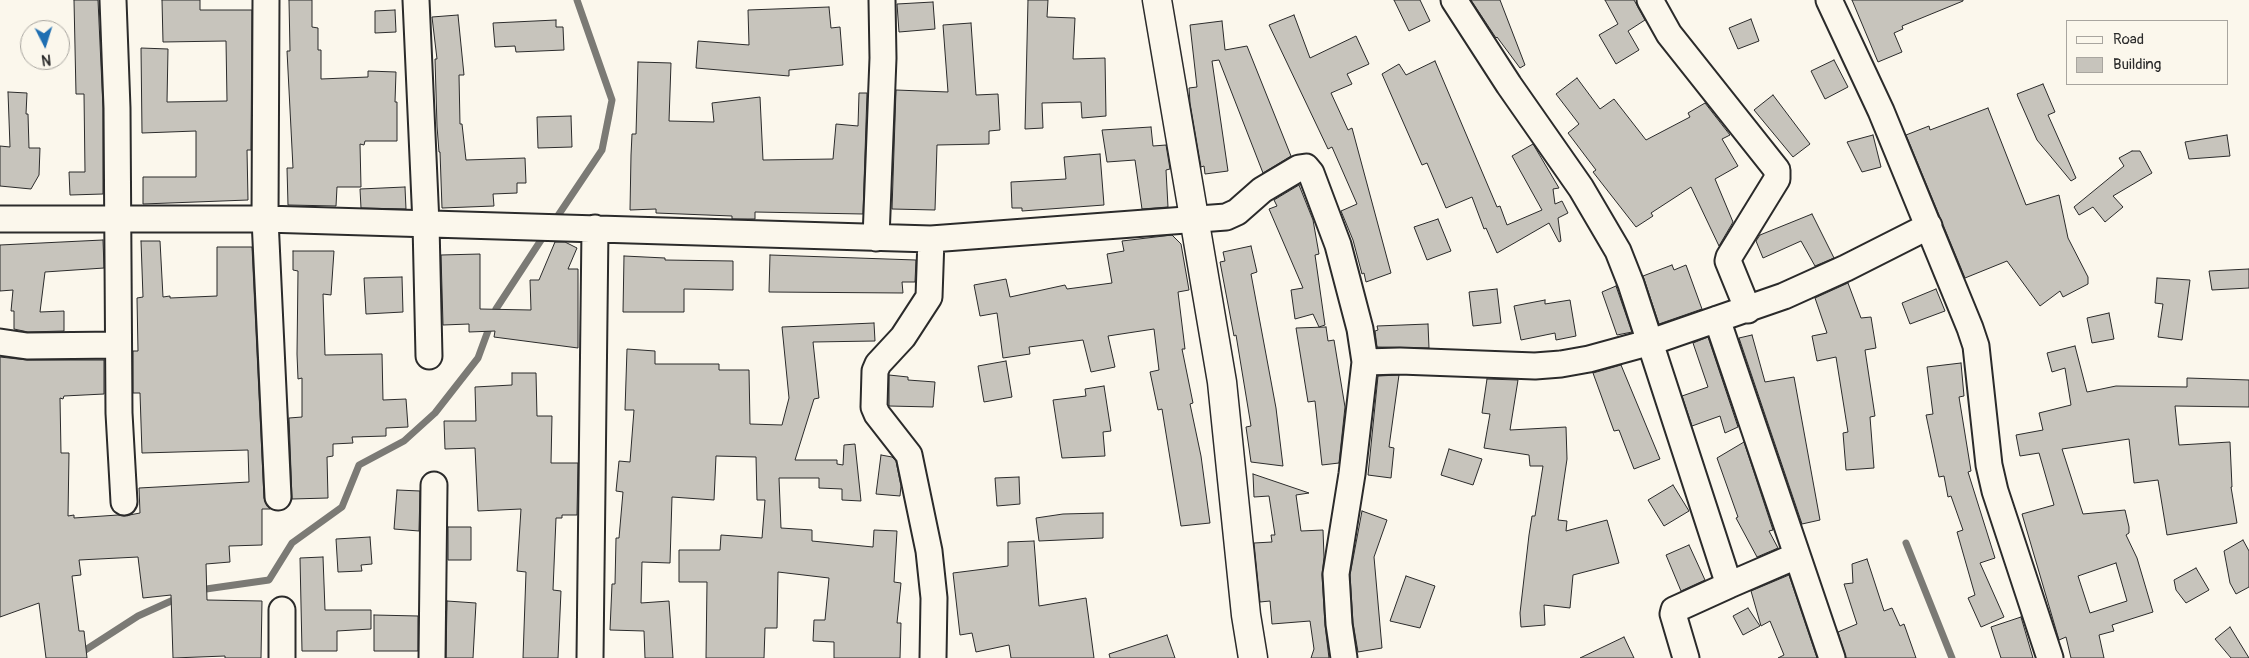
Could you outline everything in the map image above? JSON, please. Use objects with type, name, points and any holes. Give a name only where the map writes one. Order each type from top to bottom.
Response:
[{"type":"street","points":[[113,0],[118,219],[119,413],[124,502]]},
{"type":"street","points":[[266,0],[265,218],[278,497]]},
{"type":"street","points":[[416,0],[426,224],[429,356]]},
{"type":"street","points":[[876,238],[884,58],[882,0]]},
{"type":"street","points":[[1157,0],[1222,382],[1246,615],[1253,658]]},
{"type":"street","points":[[1454,0],[1581,188],[1618,251],[1650,342],[1729,585]]},
{"type":"street","points":[[1650,0],[1669,34],[1777,170],[1778,179],[1728,261],[1748,310]]},
{"type":"street","points":[[1829,0],[1881,111],[1970,328],[1976,346],[1990,465],[1995,491],[2050,658]]},
{"type":"street","points":[[0,219],[265,218],[931,240],[1195,220],[1233,215],[1262,190],[1299,168],[1306,167],[1311,173],[1338,245],[1360,329],[1365,362],[1352,474],[1336,574],[1339,624],[1344,658]]},
{"type":"street","points":[[1365,362],[1400,361],[1535,366],[1561,364],[1650,342],[1748,310],[1846,268],[1929,226]]},
{"type":"street","points":[[590,658],[595,228]]},
{"type":"street","points":[[931,240],[928,297],[903,337],[878,364],[875,371],[874,407],[876,414],[909,455],[929,551],[934,598],[933,658]]},
{"type":"street","points":[[1717,319],[1832,658]]},
{"type":"street","points":[[0,342],[27,346],[118,345]]},
{"type":"street","points":[[432,658],[434,485]]},
{"type":"street","points":[[1686,658],[1673,614],[1674,610],[1796,556]]},
{"type":"street","points":[[282,610],[282,658]]},
{"type":"building","points":[[74,0],[98,0],[103,108],[103,194],[70,195],[69,172],[85,172],[84,94],[76,94]]},
{"type":"building","points":[[162,0],[200,0],[200,10],[252,10],[251,150],[247,150],[248,200],[143,204],[143,177],[196,177],[196,131],[142,133],[141,48],[168,49],[167,102],[227,101],[226,41],[163,42]]},
{"type":"building","points":[[289,0],[312,0],[312,27],[318,28],[318,50],[321,50],[321,79],[368,77],[368,71],[396,72],[397,141],[365,141],[364,145],[360,144],[361,187],[337,187],[336,206],[288,205],[287,168],[293,168],[287,51],[290,51]]},
{"type":"building","points":[[1028,0],[1048,0],[1047,17],[1075,18],[1073,59],[1105,58],[1106,116],[1082,118],[1081,102],[1042,103],[1043,128],[1025,129]]},
{"type":"building","points":[[1394,0],[1420,0],[1430,21],[1409,31]]},
{"type":"building","points":[[1471,0],[1500,0],[1525,65],[1520,68],[1496,38]]},
{"type":"building","points":[[1605,0],[1634,0],[1645,20],[1628,31],[1639,50],[1616,64],[1599,35],[1618,24]]},
{"type":"building","points":[[1852,0],[1963,1],[1902,26],[1903,29],[1894,33],[1902,52],[1878,62]]},
{"type":"building","points":[[933,2],[935,29],[899,32],[897,4]]},
{"type":"building","points":[[829,7],[831,28],[840,27],[843,65],[789,70],[789,76],[696,68],[698,41],[749,45],[748,10]]},
{"type":"building","points":[[395,10],[396,32],[375,33],[375,11]]},
{"type":"building","points":[[458,15],[464,75],[459,75],[460,124],[462,124],[466,160],[525,158],[526,183],[517,183],[517,193],[493,194],[494,206],[442,208],[437,126],[435,59],[437,59],[432,17]]},
{"type":"building","points":[[1294,15],[1310,58],[1356,36],[1369,64],[1347,74],[1352,84],[1331,93],[1348,130],[1352,128],[1391,273],[1366,282],[1353,240],[1341,211],[1357,204],[1332,147],[1328,149],[1269,25]]},
{"type":"building","points":[[1751,19],[1759,41],[1738,49],[1729,28]]},
{"type":"building","points":[[556,20],[556,27],[563,27],[564,50],[516,52],[515,46],[495,47],[493,23]]},
{"type":"building","points":[[1222,21],[1225,50],[1247,46],[1291,156],[1263,173],[1219,60],[1212,61],[1228,171],[1205,174],[1204,166],[1201,167],[1190,103],[1189,88],[1197,87],[1190,25]]},
{"type":"building","points":[[971,23],[976,95],[998,94],[1000,130],[989,131],[989,144],[937,145],[935,210],[892,209],[896,90],[948,92],[943,25]]},
{"type":"building","points":[[1834,60],[1848,87],[1825,99],[1811,71]]},
{"type":"building","points":[[1435,61],[1497,207],[1500,206],[1507,225],[1542,210],[1512,156],[1533,144],[1559,188],[1553,189],[1555,204],[1562,201],[1568,213],[1558,218],[1561,241],[1559,242],[1549,223],[1497,253],[1486,228],[1484,229],[1472,197],[1446,208],[1427,163],[1422,165],[1382,74],[1399,64],[1406,75]]},
{"type":"building","points":[[638,62],[671,63],[669,121],[714,122],[712,103],[760,97],[763,160],[833,159],[836,124],[858,126],[859,93],[867,93],[863,214],[755,212],[755,219],[732,219],[732,216],[656,213],[656,209],[630,210],[632,134],[636,134]]},
{"type":"building","points":[[1577,78],[1600,109],[1614,99],[1646,140],[1690,117],[1688,113],[1705,103],[1730,135],[1722,139],[1738,166],[1715,179],[1733,222],[1719,246],[1691,187],[1651,213],[1653,216],[1636,227],[1593,172],[1596,170],[1568,133],[1579,124],[1556,94]]},
{"type":"building","points":[[2043,84],[2055,112],[2048,115],[2076,178],[2071,181],[2037,140],[2017,94]]},
{"type":"building","points":[[8,92],[27,93],[26,114],[28,114],[29,148],[40,148],[39,175],[31,189],[0,186],[0,146],[10,147]]},
{"type":"building","points":[[1773,95],[1810,144],[1793,157],[1754,110]]},
{"type":"building","points":[[1988,108],[2026,205],[2059,195],[2068,238],[2088,277],[2088,284],[2063,297],[2060,291],[2040,306],[2007,261],[1965,278],[1906,135],[1929,126],[1930,130]]},
{"type":"building","points":[[571,116],[572,147],[538,148],[537,117]]},
{"type":"building","points":[[1151,127],[1153,146],[1166,145],[1170,169],[1166,170],[1168,207],[1142,209],[1135,160],[1107,162],[1102,130]]},
{"type":"building","points":[[1873,135],[1881,167],[1862,172],[1847,142]]},
{"type":"building","points":[[2227,135],[2230,156],[2189,159],[2185,142]]},
{"type":"building","points":[[2132,151],[2140,151],[2152,173],[2113,196],[2123,207],[2105,222],[2093,207],[2079,215],[2074,207],[2124,166],[2119,158]]},
{"type":"building","points":[[1100,154],[1104,205],[1022,211],[1022,208],[1012,208],[1011,182],[1066,179],[1064,157]]},
{"type":"building","points":[[1299,185],[1313,220],[1319,254],[1315,255],[1325,325],[1319,327],[1313,314],[1295,319],[1291,290],[1303,288],[1269,209],[1277,206],[1274,200]]},
{"type":"building","points":[[405,187],[406,209],[361,208],[360,189]]},
{"type":"building","points":[[1812,214],[1834,258],[1815,266],[1801,241],[1763,258],[1756,241],[1760,235]]},
{"type":"building","points":[[1438,219],[1451,251],[1427,260],[1414,227]]},
{"type":"building","points":[[1172,235],[1181,244],[1189,290],[1178,292],[1185,349],[1182,349],[1193,403],[1190,404],[1201,456],[1210,523],[1181,526],[1162,409],[1158,410],[1150,372],[1159,370],[1154,329],[1108,336],[1115,367],[1091,372],[1083,340],[1029,347],[1030,354],[1003,358],[997,313],[980,316],[974,285],[1006,279],[1010,297],[1065,285],[1067,289],[1112,283],[1107,254],[1124,251],[1122,241]]},
{"type":"building","points":[[103,240],[104,268],[45,272],[40,312],[64,311],[64,331],[28,332],[14,329],[14,311],[11,311],[13,290],[0,291],[0,245]]},
{"type":"building","points":[[141,241],[160,241],[163,297],[170,296],[170,298],[217,296],[217,247],[252,247],[264,498],[270,509],[262,509],[262,545],[229,546],[230,562],[206,564],[207,600],[262,601],[261,658],[225,658],[225,656],[173,658],[171,595],[143,598],[138,557],[79,560],[81,575],[72,576],[79,631],[84,631],[87,658],[46,658],[39,603],[0,617],[0,357],[27,360],[104,360],[104,394],[64,396],[63,399],[60,398],[61,453],[69,453],[68,516],[74,515],[74,518],[124,516],[140,513],[139,488],[249,482],[248,450],[142,453],[140,393],[133,393],[133,351],[138,351],[137,298],[143,297]]},
{"type":"building","points":[[555,242],[565,242],[577,248],[568,269],[578,269],[578,348],[494,337],[495,331],[469,332],[469,324],[443,325],[441,255],[480,254],[480,309],[531,310],[530,280],[539,280]]},
{"type":"building","points":[[1251,246],[1257,272],[1251,274],[1276,408],[1283,466],[1251,462],[1246,427],[1251,426],[1236,335],[1234,336],[1220,262],[1225,261],[1223,252]]},
{"type":"building","points":[[293,251],[334,251],[331,295],[323,294],[325,355],[382,354],[383,400],[406,399],[408,427],[386,428],[386,436],[352,437],[353,443],[333,444],[333,456],[327,457],[328,498],[292,499],[289,418],[302,417],[302,378],[298,379],[297,354],[298,271],[293,270]]},
{"type":"building","points":[[770,255],[916,260],[915,282],[902,282],[903,293],[769,292]]},
{"type":"building","points":[[624,256],[665,258],[665,260],[733,261],[733,290],[684,289],[684,312],[623,312]]},
{"type":"building","points":[[1672,265],[1674,270],[1686,265],[1702,309],[1659,324],[1643,276]]},
{"type":"building","points":[[2249,269],[2249,288],[2212,290],[2209,271]]},
{"type":"building","points":[[402,277],[403,312],[366,314],[364,278]]},
{"type":"building","points":[[2157,278],[2190,280],[2182,340],[2158,337],[2163,304],[2155,303]]},
{"type":"building","points":[[1848,283],[1861,318],[1871,317],[1876,348],[1865,350],[1875,416],[1870,417],[1874,468],[1846,470],[1843,433],[1848,432],[1836,357],[1817,361],[1812,336],[1827,333],[1815,298]]},
{"type":"building","points":[[1616,286],[1632,332],[1617,335],[1602,292]]},
{"type":"building","points":[[1497,289],[1501,323],[1473,326],[1469,292]]},
{"type":"building","points":[[1936,289],[1945,311],[1910,324],[1902,303]]},
{"type":"building","points":[[1545,300],[1545,304],[1570,300],[1576,336],[1556,340],[1555,333],[1521,340],[1514,306]]},
{"type":"building","points":[[2109,313],[2114,339],[2092,343],[2087,318]]},
{"type":"building","points":[[874,323],[875,341],[813,342],[819,398],[814,399],[795,460],[837,460],[837,464],[843,465],[844,445],[855,444],[861,501],[842,500],[842,489],[819,488],[819,478],[779,478],[781,528],[812,530],[812,541],[873,547],[874,530],[897,531],[894,582],[901,583],[897,623],[901,623],[900,658],[834,658],[834,642],[813,641],[814,620],[825,620],[829,578],[778,572],[777,628],[765,628],[764,658],[706,658],[707,582],[679,582],[679,550],[720,550],[721,535],[762,538],[765,500],[757,500],[756,457],[716,456],[714,500],[672,497],[670,563],[642,562],[641,603],[669,601],[673,658],[645,658],[644,631],[610,630],[612,584],[615,584],[616,538],[619,538],[623,492],[616,491],[619,461],[630,462],[634,410],[625,410],[627,349],[655,351],[655,364],[719,364],[719,370],[749,370],[750,424],[782,425],[789,398],[782,327]]},
{"type":"building","points":[[1428,324],[1429,348],[1377,347],[1375,331],[1378,330],[1377,326]]},
{"type":"building","points":[[1326,327],[1328,341],[1334,340],[1345,407],[1339,463],[1322,465],[1315,401],[1308,402],[1296,328]]},
{"type":"building","points":[[1752,335],[1765,382],[1794,377],[1820,520],[1802,524],[1739,338]]},
{"type":"building","points":[[1708,337],[1738,427],[1725,433],[1720,416],[1692,426],[1682,396],[1708,387],[1693,343]]},
{"type":"building","points":[[2075,346],[2087,392],[2116,386],[2187,387],[2187,378],[2249,380],[2249,407],[2175,406],[2179,445],[2230,442],[2231,487],[2237,523],[2167,535],[2158,480],[2134,483],[2129,439],[2062,449],[2083,514],[2125,510],[2129,527],[2129,533],[2126,535],[2137,558],[2153,612],[2112,625],[2114,631],[2099,635],[2104,658],[2071,658],[2066,637],[2059,640],[2022,514],[2054,505],[2039,453],[2020,456],[2016,435],[2043,430],[2039,413],[2071,405],[2065,368],[2052,372],[2047,353]],"holes":[[[2116,563],[2127,601],[2090,613],[2078,576]]]},
{"type":"building","points":[[1006,361],[1012,397],[984,402],[978,366]]},
{"type":"building","points":[[1961,363],[1964,396],[1959,397],[1971,471],[1968,472],[1995,558],[1980,563],[2004,617],[1981,627],[1968,598],[1975,595],[1957,532],[1963,530],[1951,496],[1948,497],[1944,476],[1939,477],[1926,415],[1933,414],[1927,367]]},
{"type":"building","points":[[1621,365],[1660,459],[1634,469],[1619,430],[1614,431],[1593,373]]},
{"type":"building","points":[[512,373],[536,373],[537,416],[552,416],[551,463],[578,463],[577,515],[562,515],[562,518],[556,518],[553,590],[561,591],[558,658],[523,658],[526,572],[517,571],[521,509],[478,511],[475,448],[445,449],[444,421],[476,421],[475,387],[512,385]]},
{"type":"building","points":[[889,375],[908,377],[908,380],[935,382],[933,407],[889,406]]},
{"type":"building","points":[[1399,375],[1389,447],[1394,448],[1391,478],[1368,475],[1378,376]]},
{"type":"building","points":[[1487,379],[1518,380],[1510,430],[1566,427],[1567,459],[1558,520],[1567,521],[1566,531],[1607,520],[1619,563],[1573,575],[1570,608],[1544,605],[1545,625],[1521,627],[1520,613],[1529,535],[1532,516],[1535,516],[1543,466],[1530,466],[1529,455],[1484,448],[1490,414],[1482,413]]},
{"type":"building","points":[[1104,386],[1111,431],[1103,432],[1105,456],[1062,458],[1053,400],[1086,396],[1085,389]]},
{"type":"building","points":[[1744,442],[1773,530],[1769,531],[1778,548],[1757,557],[1736,518],[1738,517],[1717,458]]},
{"type":"building","points":[[1449,449],[1482,459],[1473,485],[1441,475]]},
{"type":"building","points":[[881,455],[892,457],[896,461],[901,486],[900,496],[876,494]]},
{"type":"building","points":[[1253,474],[1309,493],[1296,495],[1301,531],[1323,530],[1324,557],[1322,575],[1329,658],[1311,658],[1314,649],[1310,621],[1272,624],[1270,601],[1260,602],[1254,543],[1272,542],[1271,535],[1275,535],[1269,496],[1254,497]]},
{"type":"building","points":[[1019,477],[1020,504],[997,506],[995,478]]},
{"type":"building","points":[[1673,485],[1689,511],[1664,526],[1648,500]]},
{"type":"building","points":[[397,490],[420,491],[419,531],[394,529]]},
{"type":"building","points":[[1362,511],[1387,520],[1374,557],[1382,648],[1358,652],[1353,623],[1350,575]]},
{"type":"building","points":[[1103,513],[1103,538],[1039,541],[1036,518],[1063,514]]},
{"type":"building","points":[[448,527],[471,527],[471,560],[448,560]]},
{"type":"building","points":[[370,537],[372,564],[361,565],[362,571],[338,572],[336,539]]},
{"type":"building","points":[[2243,540],[2249,551],[2249,587],[2236,594],[2230,583],[2224,551]]},
{"type":"building","points":[[1034,541],[1039,606],[1086,598],[1094,658],[1011,658],[1009,645],[976,652],[972,633],[960,635],[953,573],[1008,566],[1008,542]]},
{"type":"building","points":[[1689,545],[1705,580],[1681,591],[1666,555]]},
{"type":"building","points":[[323,557],[325,610],[371,610],[371,629],[337,631],[337,651],[302,651],[300,558]]},
{"type":"building","points":[[1867,559],[1884,611],[1892,608],[1900,626],[1904,624],[1916,658],[1846,658],[1838,632],[1857,624],[1844,584],[1853,583],[1852,564]]},
{"type":"building","points":[[2196,568],[2209,590],[2186,603],[2176,590],[2174,580]]},
{"type":"building","points":[[1789,575],[1817,658],[1778,658],[1784,655],[1770,621],[1761,626],[1751,591]]},
{"type":"building","points":[[1406,576],[1435,586],[1420,628],[1390,621]]},
{"type":"building","points":[[447,601],[476,603],[473,658],[446,658]]},
{"type":"building","points":[[1748,608],[1760,626],[1743,635],[1733,616]]},
{"type":"building","points":[[374,615],[418,616],[418,651],[374,651]]},
{"type":"building","points":[[2021,617],[2033,658],[2001,658],[1991,627]]},
{"type":"building","points":[[2230,627],[2249,658],[2231,658],[2215,639]]},
{"type":"building","points":[[1167,635],[1175,658],[1110,658],[1109,654]]},
{"type":"building","points":[[1624,637],[1634,658],[1580,658]]},
{"type":"waterway","points":[[553,223],[602,150],[612,100],[577,0]]},
{"type":"waterway","points":[[199,590],[269,580],[292,543],[342,507],[359,465],[404,441],[435,413],[478,358],[496,309],[545,234]]},
{"type":"waterway","points":[[1906,543],[1952,658]]},
{"type":"waterway","points":[[73,658],[138,616],[180,597]]}]
